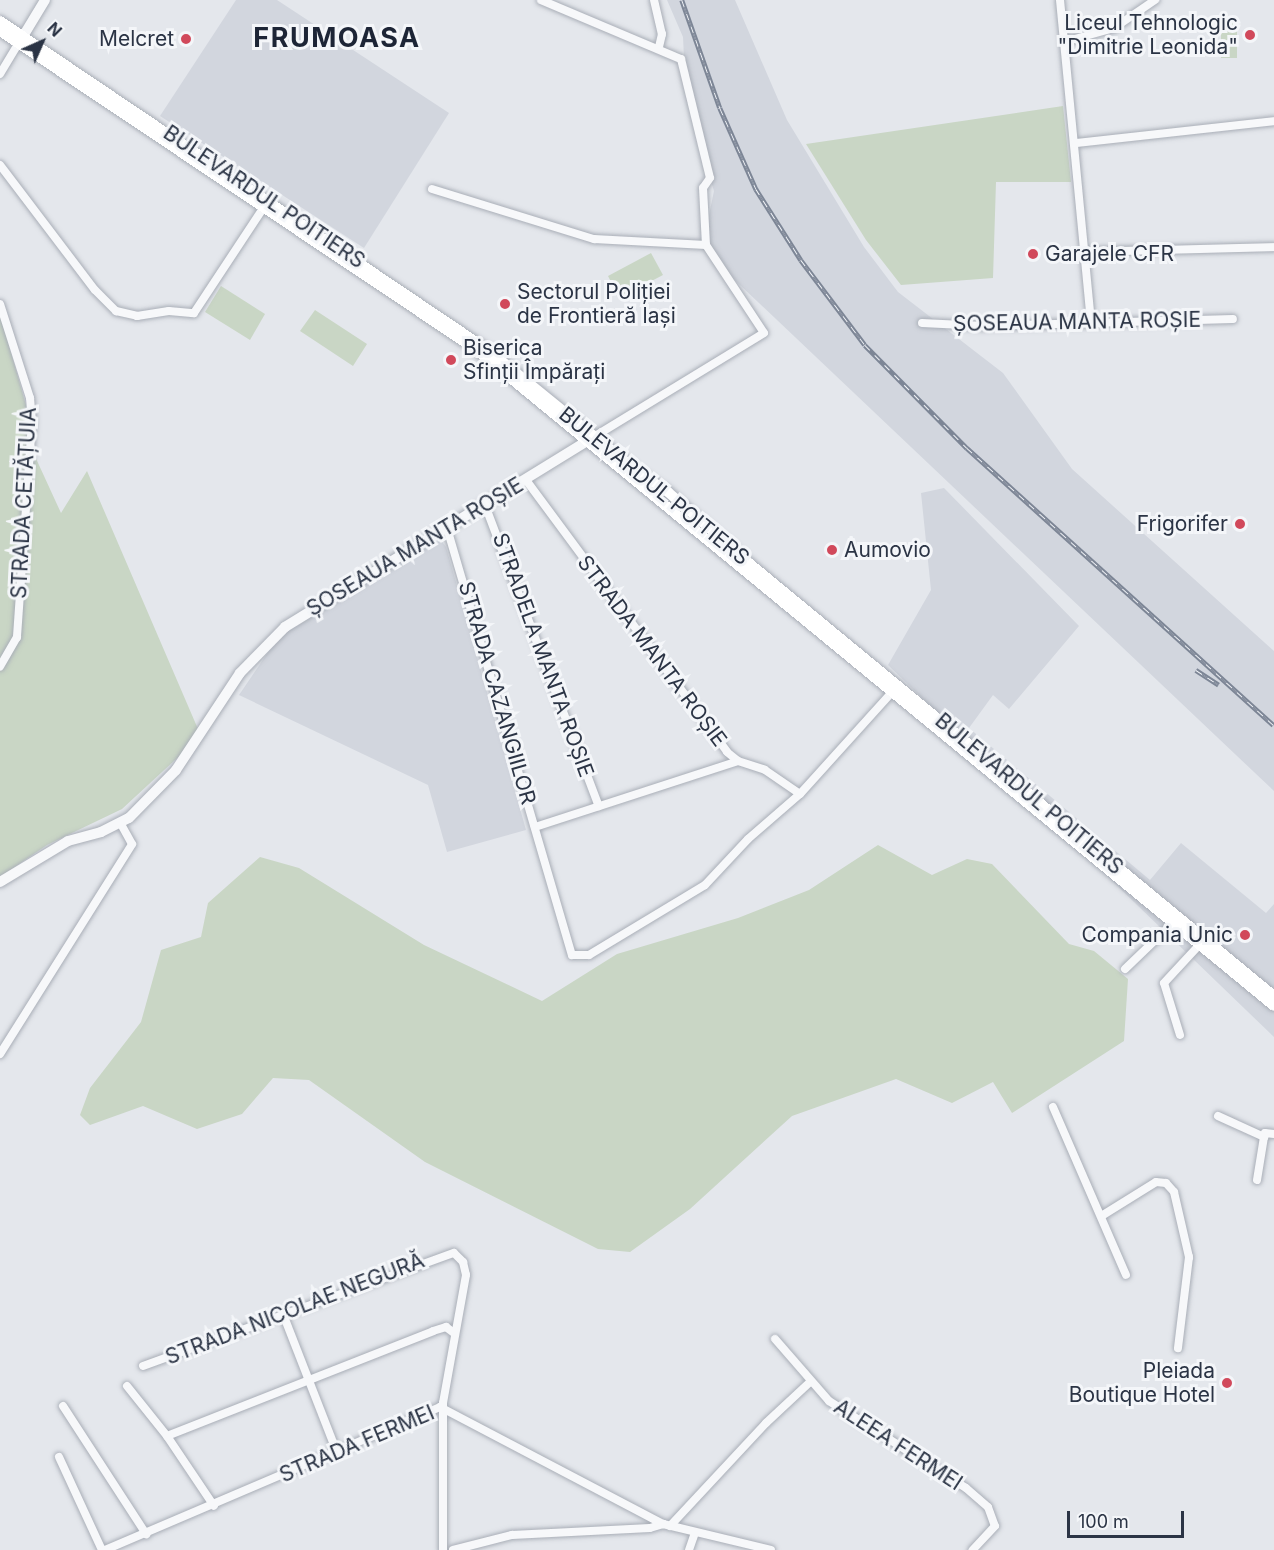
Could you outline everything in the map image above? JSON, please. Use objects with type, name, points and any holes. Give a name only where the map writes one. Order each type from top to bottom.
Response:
[{"type":"main road","name":"BULEVARDUL POITIERS","points":[[0,21],[21,40],[455,335],[591,439]]},
{"type":"main road","name":"BULEVARDUL POITIERS","points":[[0,32],[21,40],[460,328],[591,439],[1202,942],[1274,1006]]},
{"type":"main road","name":"BULEVARDUL POITIERS","points":[[895,688],[1173,923],[1274,996]]},
{"type":"street","points":[[0,74],[45,0]]},
{"type":"street","points":[[432,189],[594,239],[706,246],[703,188],[710,178],[687,71],[677,55],[541,0]]},
{"type":"street","points":[[654,0],[662,34],[659,47]]},
{"type":"street","points":[[1060,0],[1087,252],[1091,320]]},
{"type":"street","points":[[1064,42],[1114,28],[1155,0]]},
{"type":"street","points":[[1076,143],[1274,121]]},
{"type":"street","points":[[0,165],[95,290],[116,311],[137,316],[169,311],[194,313],[264,207]]},
{"type":"street","name":"ȘOSEAUA MANTA ROȘIE","points":[[121,824],[176,770],[240,673],[265,644],[285,627],[764,333],[706,246]]},
{"type":"street","points":[[1087,252],[1274,247]]},
{"type":"street","name":"STRADA CETĂȚUIA","points":[[0,304],[30,398],[32,422],[17,637],[0,666]]},
{"type":"street","name":"ȘOSEAUA MANTA ROȘIE","points":[[922,323],[984,326],[1091,320],[1233,319]]},
{"type":"street","name":"STRADA MANTA ROȘIE","points":[[526,480],[727,752],[738,761],[765,770],[800,794]]},
{"type":"street","name":"STRADELA MANTA ROȘIE","points":[[485,505],[599,806]]},
{"type":"street","name":"STRADA CAZANGIILOR","points":[[447,528],[535,827],[738,761]]},
{"type":"street","points":[[535,827],[568,950],[582,958],[705,885],[748,839],[800,794],[895,688]]},
{"type":"street","points":[[0,882],[68,841],[121,824],[132,843],[0,1054]]},
{"type":"street","points":[[1125,969],[1173,923]]},
{"type":"street","points":[[1180,1035],[1164,983],[1202,942]]},
{"type":"street","points":[[1053,1107],[1103,1215],[1126,1275]]},
{"type":"street","points":[[1218,1116],[1264,1137],[1274,1134]]},
{"type":"street","points":[[1257,1180],[1264,1137]]},
{"type":"street","points":[[1103,1215],[1156,1182],[1166,1183],[1174,1192],[1189,1257],[1178,1348]]},
{"type":"street","name":"STRADA NICOLAE NEGURĂ","points":[[143,1366],[447,1252],[459,1257],[466,1275],[454,1333]]},
{"type":"street","points":[[283,1314],[336,1450]]},
{"type":"street","points":[[167,1436],[446,1327],[454,1333],[445,1409],[443,1550]]},
{"type":"street","name":"ALEEA FERMEI","points":[[775,1339],[809,1384],[852,1420],[981,1499],[993,1514],[995,1526],[973,1550]]},
{"type":"street","points":[[453,1550],[470,1548],[512,1535],[639,1529],[666,1525],[766,1423],[809,1384]]},
{"type":"street","points":[[127,1386],[167,1436],[214,1506]]},
{"type":"street","points":[[63,1406],[146,1534]]},
{"type":"street","name":"STRADA FERMEI","points":[[103,1550],[214,1506],[336,1450],[440,1407],[666,1525],[771,1550]]},
{"type":"street","points":[[59,1457],[103,1550]]},
{"type":"street","points":[[689,1550],[695,1533]]},
{"type":"shaded area","points":[[236,0],[277,0],[449,113],[364,248],[160,116]]},
{"type":"shaded area","points":[[667,0],[735,0],[787,120],[864,247],[898,292],[1003,373],[1072,469],[1274,651],[1274,791],[702,249],[714,191],[686,99],[683,37]]},
{"type":"shaded area","points":[[944,488],[1079,626],[1009,709],[993,695],[969,728],[1150,880],[1181,843],[1266,913],[1274,904],[1274,1037],[888,665],[931,590],[921,493]]},
{"type":"shaded area","points":[[440,539],[446,547],[526,830],[447,852],[428,785],[239,695],[273,645],[289,631]]},
{"type":"green space","points":[[1221,19],[1237,19],[1237,58],[1221,58]]},
{"type":"green space","points":[[1063,106],[1071,182],[996,182],[993,278],[901,285],[866,240],[806,144]]},
{"type":"green space","points":[[651,253],[663,275],[619,298],[608,276]]},
{"type":"green space","points":[[221,286],[265,314],[250,340],[205,312]]},
{"type":"green space","points":[[315,310],[367,344],[353,366],[300,331]]},
{"type":"green space","points":[[0,314],[34,433],[33,452],[61,513],[87,471],[201,736],[122,809],[47,845],[0,877]]},
{"type":"green space","points":[[878,845],[932,875],[967,859],[992,864],[1069,944],[1094,951],[1128,979],[1124,1041],[1012,1113],[993,1082],[952,1103],[896,1079],[792,1116],[690,1209],[630,1252],[598,1249],[425,1162],[309,1080],[273,1078],[242,1114],[197,1129],[143,1106],[90,1125],[80,1115],[90,1088],[141,1022],[161,950],[201,937],[208,903],[260,857],[299,868],[424,945],[542,1001],[617,954],[738,918],[809,890]]},
{"type":"railway","points":[[682,0],[720,108],[756,189],[801,260],[865,345],[967,448],[1274,725]]},
{"type":"railway","points":[[1196,670],[1219,685]]},
{"type":"place","name":"Liceul Tehnologic \"Dimitrie Leonida\"","points":[[1250,35]]},
{"type":"place","name":"Melcret","points":[[186,39]]},
{"type":"place","name":"Garajele CFR","points":[[1033,254]]},
{"type":"place","name":"Sectorul Poliției de Frontieră Iași","points":[[505,304]]},
{"type":"place","name":"Biserica Sfinții Împărați","points":[[451,360]]},
{"type":"place","name":"Frigorifer","points":[[1240,524]]},
{"type":"place","name":"Aumovio","points":[[832,550]]},
{"type":"place","name":"Compania Unic","points":[[1245,935]]},
{"type":"place","name":"Pleiada Boutique Hotel","points":[[1227,1383]]},
{"type":"district","name":"FRUMOASA","points":[[337,38]]}]
